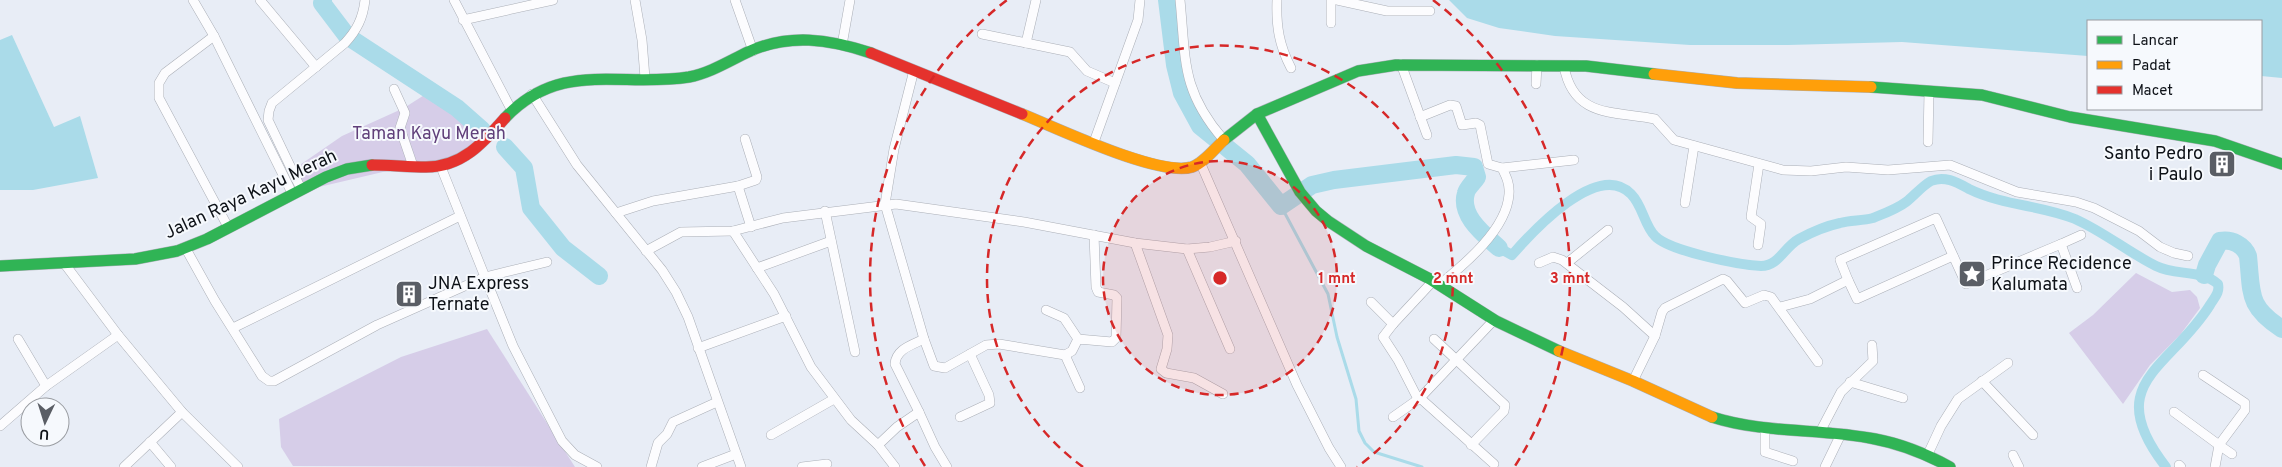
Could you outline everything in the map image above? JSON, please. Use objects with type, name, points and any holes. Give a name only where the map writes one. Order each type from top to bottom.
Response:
[{"type":"main road","name":"Jalan Raya Kayu Merah","points":[[0,266],[133,259],[186,249],[297,191],[347,169],[377,164],[441,167],[468,156],[480,146],[512,111],[532,94],[548,86],[574,81],[688,77],[708,71],[753,51],[784,40],[824,41],[876,55],[1131,158],[1156,166],[1191,167],[1200,162]]},
{"type":"main road","points":[[1200,162],[1222,140],[1257,114],[1358,71],[1401,64],[1564,66],[1737,83],[1837,84],[1982,95],[2070,117],[2207,140],[2243,149],[2282,164]]},
{"type":"main road","points":[[1257,114],[1301,192],[1326,219],[1353,237],[1436,283],[1494,320],[1568,356],[1633,382],[1716,419],[1765,428],[1841,434],[1896,444],[1928,454],[1950,467]]},
{"type":"street","points":[[193,0],[297,191]]},
{"type":"street","points":[[260,0],[316,67]]},
{"type":"street","points":[[297,191],[268,120],[269,111],[272,103],[345,44],[355,32],[363,16],[365,0]]},
{"type":"street","points":[[454,0],[512,111]]},
{"type":"street","points":[[463,20],[553,0]]},
{"type":"street","points":[[635,0],[642,40],[645,78]]},
{"type":"street","points":[[735,0],[753,51]]},
{"type":"street","points":[[842,45],[850,0]]},
{"type":"street","points":[[1026,43],[1036,0]]},
{"type":"street","points":[[1094,142],[1138,20],[1140,0]]},
{"type":"street","points":[[1180,0],[1183,48],[1189,81],[1196,98],[1222,140]]},
{"type":"street","points":[[1277,0],[1278,37],[1282,52],[1291,68]]},
{"type":"street","points":[[1331,23],[1332,0]]},
{"type":"street","points":[[1336,0],[1387,11],[1430,11]]},
{"type":"street","points":[[982,34],[1070,52],[1087,71],[1115,83]]},
{"type":"street","points":[[214,36],[165,74],[159,84],[159,98],[228,227]]},
{"type":"street","points":[[1401,64],[1427,135]]},
{"type":"street","points":[[1536,84],[1537,65]]},
{"type":"street","points":[[1564,66],[1568,84],[1576,95],[1586,103],[1606,112],[1655,118],[1674,140],[1759,164],[1796,171],[1846,167],[1888,170],[1950,165],[2018,192],[2076,202],[2094,208],[2139,231],[2160,247],[2188,256]]},
{"type":"street","points":[[914,70],[894,149],[885,204],[924,339],[934,366],[940,369],[986,345],[999,344],[1065,355],[1072,351],[1078,339]]},
{"type":"street","points":[[394,89],[405,113],[400,128],[414,166]]},
{"type":"street","points":[[1928,142],[1929,91]]},
{"type":"street","points":[[532,94],[577,165],[646,251],[676,292],[688,317],[741,467]]},
{"type":"street","points":[[1420,117],[1450,105],[1456,106],[1462,125],[1476,123],[1480,125],[1488,164],[1502,168],[1574,160]]},
{"type":"street","points":[[616,214],[653,201],[738,186],[756,180],[746,139]]},
{"type":"street","points":[[1685,203],[1694,146]]},
{"type":"street","points":[[1200,162],[1236,241],[1297,385],[1329,448],[1341,467]]},
{"type":"street","points":[[1758,244],[1761,224],[1751,217],[1759,164]]},
{"type":"street","points":[[441,167],[512,346],[562,441],[582,462],[597,467]]},
{"type":"street","points":[[1494,464],[1419,398],[1398,360],[1383,341],[1385,333],[1392,324],[1436,283],[1475,253],[1489,238],[1502,216],[1509,195],[1509,184],[1502,168]]},
{"type":"street","points":[[738,186],[751,227]]},
{"type":"street","points":[[646,251],[681,232],[733,231],[783,218],[885,204],[1024,222],[1135,242],[1187,249],[1210,247],[1236,241]]},
{"type":"street","points":[[825,211],[855,352]]},
{"type":"street","points":[[233,328],[460,216]]},
{"type":"street","points":[[1953,256],[1857,298],[1840,260],[1936,218],[1966,284],[2082,235]]},
{"type":"street","points":[[1567,263],[1608,230]]},
{"type":"street","points":[[733,231],[758,268],[786,316],[811,367],[851,420],[878,445],[895,467]]},
{"type":"street","points":[[1078,339],[1112,342],[1116,338],[1117,298],[1114,295],[1098,292],[1096,287],[1094,235]]},
{"type":"street","points":[[758,268],[831,241]]},
{"type":"street","points":[[1135,242],[1168,335],[1167,350],[1161,369],[1166,373],[1194,378],[1223,394]]},
{"type":"street","points":[[2062,244],[2077,288]]},
{"type":"street","points":[[186,249],[215,301],[262,376],[269,381],[274,381],[377,326],[485,277],[547,262]]},
{"type":"street","points":[[1187,249],[1230,349]]},
{"type":"street","points":[[1539,263],[1553,257],[1567,263],[1623,307],[1655,336]]},
{"type":"street","points":[[64,263],[118,335],[182,412],[233,465]]},
{"type":"street","points":[[1633,382],[1655,336],[1665,308],[1717,281],[1727,280],[1745,303],[1767,295],[1780,307],[1818,362]]},
{"type":"street","points":[[1780,307],[1810,299],[1848,280]]},
{"type":"street","points":[[1371,302],[1392,324]]},
{"type":"street","points":[[1046,310],[1064,318],[1078,339]]},
{"type":"street","points":[[698,348],[786,316]]},
{"type":"street","points":[[1393,416],[1419,398],[1494,320]]},
{"type":"street","points":[[0,426],[46,386],[118,335]]},
{"type":"street","points":[[924,339],[900,352],[895,364],[935,447],[947,467]]},
{"type":"street","points":[[1434,339],[1506,408],[1471,445]]},
{"type":"street","points":[[18,340],[46,386]]},
{"type":"street","points":[[1820,432],[1833,403],[1850,382],[1873,361],[1872,346]]},
{"type":"street","points":[[960,417],[990,403],[989,395],[970,354]]},
{"type":"street","points":[[1065,355],[1080,388]]},
{"type":"street","points":[[1928,454],[1954,404],[2008,362]]},
{"type":"street","points":[[2202,374],[2245,403],[2246,407],[2219,445],[2215,467]]},
{"type":"street","points":[[1982,381],[2033,435]]},
{"type":"street","points":[[1850,382],[1903,398]]},
{"type":"street","points":[[771,435],[834,399]]},
{"type":"street","points":[[651,467],[658,443],[667,434],[673,422],[717,402]]},
{"type":"street","points":[[124,467],[182,412]]},
{"type":"street","points":[[878,445],[897,427],[919,412]]},
{"type":"street","points":[[2174,412],[2232,454]]},
{"type":"street","points":[[1765,428],[1765,452],[1793,461]]},
{"type":"street","points":[[1825,467],[1841,434]]},
{"type":"street","points":[[150,442],[171,467]]},
{"type":"street","points":[[702,467],[736,454]]},
{"type":"street","points":[[2013,455],[2019,467]]},
{"type":"street","points":[[802,467],[827,464]]},
{"type":"green space","name":"Taman Kayu Merah","points":[[429,92],[457,111],[478,130],[478,145],[458,159],[387,171],[319,187],[307,193],[294,169],[342,136],[404,108]]},
{"type":"green space","points":[[2136,273],[2172,292],[2190,290],[2197,297],[2200,308],[2180,335],[2150,365],[2123,404],[2069,333],[2093,315]]},
{"type":"green space","points":[[487,329],[575,467],[293,466],[281,447],[279,419],[401,357]]},
{"type":"water","points":[[1449,0],[2282,0],[2282,78],[2262,76],[2262,20],[2087,20],[2087,56],[1902,42],[1690,45],[1555,36],[1499,28],[1467,18]]},
{"type":"water","points":[[12,35],[54,127],[80,116],[98,178],[33,190],[0,190],[0,40]]},
{"type":"waterway","points":[[323,0],[322,3],[347,36],[457,108],[482,130]]},
{"type":"waterway","points":[[1167,0],[1175,65],[1182,93],[1200,126],[1247,164],[1281,206],[1312,185],[1334,180],[1456,165],[1474,167],[1477,177],[1466,193],[1466,209],[1475,224],[1499,248]]},
{"type":"waterway","points":[[505,147],[524,168],[531,208],[563,248],[599,276]]},
{"type":"waterway","points":[[1499,248],[1512,255],[1550,216],[1584,192],[1601,186],[1617,186],[1631,194],[1638,204],[1651,232],[1663,242],[1705,256],[1761,266],[1777,260],[1794,242],[1814,232],[1840,223],[1873,218],[1894,209],[1936,179],[1951,180],[1982,195],[1996,199],[2062,214],[2086,224],[2156,266],[2172,271],[2204,276],[2218,284],[2217,293],[2210,305],[2194,327],[2148,378],[2140,396],[2139,415],[2147,439],[2166,467]]},
{"type":"waterway","points":[[1281,206],[1328,294],[1337,337],[1356,399],[1359,431],[1365,443],[1374,452],[1422,467]]},
{"type":"waterway","points":[[2204,275],[2207,265],[2220,241],[2229,241],[2241,246],[2248,256],[2253,298],[2262,313],[2282,329]]},
{"type":"traffic: fast","points":[[505,118],[526,100],[548,88],[570,82],[592,80],[664,80],[689,77],[712,70],[763,46],[779,42],[809,40],[840,44],[871,53]]},
{"type":"traffic: fast","points":[[1224,140],[1257,114],[1358,71],[1396,65],[1586,66],[1654,74]]},
{"type":"traffic: fast","points":[[1871,87],[1982,95],[2070,117],[2215,141],[2282,164]]},
{"type":"traffic: fast","points":[[1257,114],[1300,192],[1316,211],[1328,221],[1366,246],[1430,279],[1496,321],[1559,351]]},
{"type":"traffic: fast","points":[[0,266],[135,259],[177,251],[207,239],[326,177],[347,169],[372,165]]},
{"type":"traffic: fast","points":[[1712,417],[1773,429],[1834,433],[1875,439],[1914,450],[1950,467]]},
{"type":"traffic: slow","points":[[1654,74],[1737,83],[1871,87]]},
{"type":"traffic: slow","points":[[1022,114],[1108,150],[1156,165],[1177,168],[1196,165],[1205,159],[1224,140]]},
{"type":"traffic: slow","points":[[1559,351],[1633,381],[1712,417]]},
{"type":"traffic: jam","points":[[871,53],[1022,114]]},
{"type":"traffic: jam","points":[[372,165],[426,167],[450,163],[471,152],[505,118]]},
{"type":"place","name":"Santo Pedro i Paulo","points":[[2222,164]]},
{"type":"place","name":"Prince Recidence Kalumata","points":[[1972,274]]},
{"type":"place","name":"JNA Express Ternate","points":[[409,294]]}]
